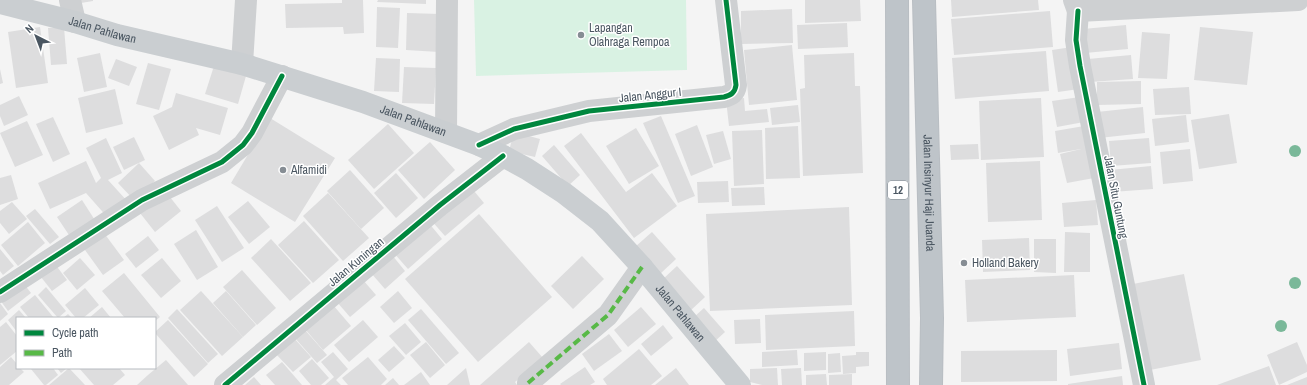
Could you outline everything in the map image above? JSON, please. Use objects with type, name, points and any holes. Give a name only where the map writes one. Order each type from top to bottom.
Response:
[{"type":"highway","name":"12","points":[[897,0],[897,383]]},
{"type":"highway","name":"Jalan Insinyur Haji Juanda","points":[[924,0],[932,318],[931,385]]},
{"type":"main road","name":"Jalan Pahlawan","points":[[0,3],[117,35],[242,64],[282,76],[363,102],[446,132],[503,156],[527,169],[564,193],[600,221],[642,267],[740,385]]},
{"type":"street","points":[[70,0],[74,22]]},
{"type":"street","points":[[242,64],[246,0]]},
{"type":"street","points":[[446,0],[446,132]]},
{"type":"street","name":"Jalan Anggur I","points":[[479,145],[514,129],[589,111],[724,97],[730,95],[735,89],[736,85],[726,0]]},
{"type":"street","points":[[1076,6],[1298,0]]},
{"type":"street","name":"Jalan Situ Guntung","points":[[1076,6],[1076,40],[1080,66],[1144,385]]},
{"type":"street","points":[[0,292],[142,200],[222,162],[243,145],[252,133],[282,76]]},
{"type":"street","name":"Jalan Kuningan","points":[[225,385],[440,205],[503,156]]},
{"type":"street","points":[[528,383],[608,315],[642,267]]},
{"type":"green space","name":"Lapangan Olahraga Rempoa","points":[[474,0],[686,0],[687,70],[476,76]]},
{"type":"building","points":[[80,0],[93,0],[93,1],[81,3]]},
{"type":"building","points":[[342,0],[363,0],[364,33],[344,34],[343,27],[286,28],[285,4],[342,3]]},
{"type":"building","points":[[378,0],[426,0],[426,4],[377,2]]},
{"type":"building","points":[[805,0],[860,0],[861,21],[805,23]]},
{"type":"building","points":[[951,0],[1038,0],[1039,10],[952,17]]},
{"type":"building","points":[[377,7],[400,8],[398,48],[376,47]]},
{"type":"building","points":[[792,9],[793,43],[741,44],[741,11]]},
{"type":"building","points":[[1050,11],[1053,47],[954,55],[951,19]]},
{"type":"building","points":[[407,13],[440,14],[439,52],[406,50]]},
{"type":"building","points":[[847,23],[848,47],[798,49],[797,25]]},
{"type":"building","points":[[1126,25],[1128,49],[1085,53],[1083,29]]},
{"type":"building","points":[[40,27],[48,83],[16,88],[8,32]]},
{"type":"building","points":[[64,27],[67,64],[51,65],[48,28]]},
{"type":"building","points":[[1200,27],[1253,32],[1247,85],[1194,80]]},
{"type":"building","points":[[1142,32],[1170,34],[1167,79],[1138,78]]},
{"type":"building","points":[[792,45],[797,100],[749,105],[744,50]]},
{"type":"building","points":[[1072,47],[1079,89],[1058,92],[1052,50]]},
{"type":"building","points":[[1046,51],[1049,91],[955,99],[952,58]]},
{"type":"building","points":[[100,53],[107,87],[84,92],[77,58]]},
{"type":"building","points":[[854,53],[855,86],[860,86],[863,173],[803,176],[800,89],[805,88],[804,55]]},
{"type":"building","points":[[1131,55],[1133,79],[1090,82],[1088,59]]},
{"type":"building","points":[[376,58],[400,59],[399,92],[374,91]]},
{"type":"building","points":[[116,59],[137,67],[129,86],[108,78]]},
{"type":"building","points":[[148,63],[171,69],[159,110],[136,104]]},
{"type":"building","points":[[214,66],[246,76],[238,104],[205,94]]},
{"type":"building","points":[[404,67],[436,68],[434,104],[402,103]]},
{"type":"building","points":[[0,69],[3,83],[0,84]]},
{"type":"building","points":[[1141,81],[1141,104],[1097,105],[1097,82]]},
{"type":"building","points":[[1189,87],[1191,114],[1155,115],[1153,89]]},
{"type":"building","points":[[115,89],[123,124],[86,133],[78,98]]},
{"type":"building","points":[[176,93],[228,108],[220,135],[196,128],[199,135],[169,150],[153,116],[172,107]]},
{"type":"building","points":[[19,96],[28,115],[4,126],[0,116],[0,105]]},
{"type":"building","points":[[1080,97],[1084,122],[1057,127],[1052,101]]},
{"type":"building","points":[[744,98],[745,111],[767,109],[769,122],[729,126],[726,100]]},
{"type":"building","points":[[1041,98],[1044,157],[981,160],[979,101]]},
{"type":"building","points":[[798,105],[800,122],[772,125],[770,108]]},
{"type":"building","points":[[1143,107],[1145,133],[1099,138],[1097,112]]},
{"type":"building","points":[[1229,114],[1237,163],[1199,169],[1191,120]]},
{"type":"building","points":[[1186,115],[1189,142],[1155,146],[1152,119]]},
{"type":"building","points":[[661,116],[695,196],[678,203],[643,123]]},
{"type":"building","points":[[53,117],[70,154],[53,162],[36,124]]},
{"type":"building","name":"Alfamidi","points":[[270,118],[335,158],[295,222],[231,183]]},
{"type":"building","points":[[27,121],[43,155],[15,167],[0,133]]},
{"type":"building","points":[[388,124],[414,153],[374,189],[348,160]]},
{"type":"building","points":[[697,125],[713,167],[691,176],[675,134]]},
{"type":"building","points":[[798,126],[800,178],[766,179],[765,128]]},
{"type":"building","points":[[1084,126],[1094,178],[1067,183],[1060,154],[1081,149],[1058,153],[1055,131]]},
{"type":"building","points":[[636,128],[659,166],[629,184],[606,146]]},
{"type":"building","points":[[762,130],[764,184],[734,186],[732,131]]},
{"type":"building","points":[[723,131],[731,159],[714,164],[706,135]]},
{"type":"building","points":[[514,132],[540,139],[535,157],[509,151]]},
{"type":"building","points":[[581,133],[626,192],[652,173],[677,206],[634,238],[564,146]]},
{"type":"building","points":[[134,137],[145,160],[124,170],[113,147]]},
{"type":"building","points":[[106,138],[122,173],[108,180],[128,202],[109,219],[86,193],[50,209],[38,183],[86,161],[96,183],[101,178],[86,148]]},
{"type":"building","points":[[1149,138],[1151,163],[1111,166],[1109,141]]},
{"type":"building","points":[[430,142],[455,170],[424,199],[398,170]]},
{"type":"building","points":[[978,144],[979,159],[951,160],[950,145]]},
{"type":"building","points":[[554,145],[580,175],[568,186],[542,156]]},
{"type":"building","points":[[1190,149],[1193,181],[1163,184],[1160,152]]},
{"type":"building","points":[[1040,161],[1042,220],[988,222],[986,163]]},
{"type":"building","points":[[139,163],[155,181],[134,200],[118,183]]},
{"type":"building","points":[[1151,166],[1153,189],[1112,192],[1110,170]]},
{"type":"building","points":[[350,170],[384,208],[361,229],[327,191]]},
{"type":"building","points":[[396,173],[418,198],[396,218],[374,193]]},
{"type":"building","points":[[11,175],[18,199],[0,205],[0,178]]},
{"type":"building","points":[[728,181],[729,202],[698,203],[697,182]]},
{"type":"building","points":[[469,185],[484,203],[445,236],[430,219]]},
{"type":"building","points":[[764,187],[765,205],[732,206],[731,188]]},
{"type":"building","points":[[166,192],[181,211],[155,232],[140,213]]},
{"type":"building","points":[[328,193],[369,238],[343,261],[303,216]]},
{"type":"building","points":[[82,200],[98,225],[73,241],[57,217]]},
{"type":"building","points":[[1096,200],[1098,225],[1064,227],[1062,203]]},
{"type":"building","points":[[248,201],[270,227],[249,244],[228,217]]},
{"type":"building","points":[[12,202],[27,219],[9,234],[0,223],[0,211]]},
{"type":"building","points":[[217,206],[244,248],[222,262],[195,220]]},
{"type":"building","points":[[849,207],[852,305],[710,311],[706,214]]},
{"type":"building","points":[[35,209],[59,237],[50,244],[26,216]]},
{"type":"building","points":[[479,214],[552,297],[478,362],[405,279]]},
{"type":"building","points":[[304,221],[339,260],[313,283],[278,245]]},
{"type":"building","points":[[28,222],[45,243],[18,266],[1,245]]},
{"type":"building","points":[[428,222],[442,239],[408,269],[393,252]]},
{"type":"building","points":[[101,229],[124,260],[103,275],[80,243]]},
{"type":"building","points":[[196,230],[218,267],[197,280],[174,244]]},
{"type":"building","points":[[652,232],[676,259],[660,274],[635,247]]},
{"type":"building","points":[[1065,232],[1090,233],[1090,272],[1064,272]]},
{"type":"building","points":[[148,236],[159,250],[136,268],[125,254]]},
{"type":"building","points":[[1029,238],[1030,270],[983,272],[982,240]]},
{"type":"building","points":[[271,239],[311,283],[290,301],[251,258]]},
{"type":"building","points":[[1034,239],[1056,239],[1056,273],[1034,272]]},
{"type":"building","points":[[0,249],[14,266],[3,275],[0,271]]},
{"type":"building","points":[[392,255],[405,271],[385,289],[371,273]]},
{"type":"building","points":[[582,256],[604,279],[573,309],[551,286]]},
{"type":"building","points":[[80,258],[95,275],[77,290],[63,273]]},
{"type":"building","points":[[162,258],[181,281],[161,298],[141,275]]},
{"type":"building","points":[[52,260],[67,280],[52,291],[37,272]]},
{"type":"building","points":[[677,266],[705,297],[690,311],[662,280]]},
{"type":"building","points":[[242,270],[276,308],[257,325],[223,287]]},
{"type":"building","points":[[124,273],[160,317],[156,320],[156,317],[124,317],[102,291]]},
{"type":"building","points":[[1184,274],[1201,360],[1150,370],[1133,284]]},
{"type":"building","points":[[1074,275],[1076,317],[967,322],[965,280]]},
{"type":"building","points":[[21,280],[31,293],[8,311],[0,300]]},
{"type":"building","points":[[363,280],[376,295],[350,317],[337,302]]},
{"type":"building","points":[[46,287],[66,311],[57,317],[38,295]]},
{"type":"building","points":[[85,288],[99,305],[84,317],[75,317],[65,305]]},
{"type":"building","points":[[201,291],[243,337],[222,356],[180,310]]},
{"type":"building","points":[[226,291],[256,325],[243,337],[213,303]]},
{"type":"building","points":[[398,291],[412,308],[394,323],[380,307]]},
{"type":"building","points":[[35,295],[53,317],[28,317],[20,307]]},
{"type":"building","points":[[0,303],[8,314],[0,321]]},
{"type":"building","points":[[333,305],[351,326],[323,350],[305,329]]},
{"type":"building","points":[[102,307],[110,317],[90,317]]},
{"type":"building","points":[[641,307],[656,324],[628,347],[614,330]]},
{"type":"building","points":[[704,308],[725,332],[714,342],[693,318]]},
{"type":"building","points":[[177,309],[218,354],[208,363],[168,318]]},
{"type":"building","points":[[421,309],[459,353],[446,364],[408,320]]},
{"type":"building","points":[[19,310],[25,317],[16,317],[16,331],[8,320]]},
{"type":"building","points":[[854,311],[855,346],[766,350],[765,315]]},
{"type":"building","points":[[68,314],[71,317],[64,317]]},
{"type":"building","points":[[760,319],[761,343],[735,344],[734,320]]},
{"type":"building","points":[[168,320],[208,364],[194,377],[156,334],[156,331]]},
{"type":"building","points":[[363,320],[378,337],[349,362],[334,345]]},
{"type":"building","points":[[6,322],[16,335],[16,352],[0,365],[0,327]]},
{"type":"building","points":[[405,323],[421,342],[406,355],[389,336]]},
{"type":"building","points":[[663,325],[673,338],[651,356],[641,344]]},
{"type":"building","points":[[305,330],[327,355],[317,363],[295,338]]},
{"type":"building","points":[[609,334],[622,351],[594,371],[582,354]]},
{"type":"building","points":[[293,337],[311,357],[293,372],[275,353]]},
{"type":"building","points":[[426,342],[445,365],[430,378],[410,355]]},
{"type":"building","points":[[529,342],[543,358],[515,382],[517,385],[480,385]]},
{"type":"building","points":[[1297,342],[1307,365],[1307,372],[1279,385],[1267,355]]},
{"type":"building","points":[[1119,343],[1122,369],[1070,376],[1067,349]]},
{"type":"building","points":[[394,346],[405,358],[389,372],[378,360]]},
{"type":"building","points":[[639,349],[662,376],[651,385],[607,385],[603,379]]},
{"type":"building","points":[[797,350],[798,365],[762,367],[762,352]]},
{"type":"building","points":[[1057,350],[1057,381],[961,382],[961,351]]},
{"type":"building","points":[[333,352],[348,369],[336,380],[341,385],[325,385],[334,377],[321,362]]},
{"type":"building","points":[[826,352],[826,370],[804,371],[804,353]]},
{"type":"building","points":[[856,352],[869,352],[869,366],[856,367],[856,373],[843,374],[842,356],[856,355]]},
{"type":"building","points":[[840,353],[841,372],[828,373],[828,354]]},
{"type":"building","points":[[11,357],[16,363],[16,369],[21,369],[24,372],[9,385],[0,385],[0,367]]},
{"type":"building","points":[[368,357],[387,379],[381,385],[348,385],[342,378]]},
{"type":"building","points":[[312,359],[329,378],[321,385],[311,385],[299,371]]},
{"type":"building","points":[[166,360],[188,385],[137,385]]},
{"type":"building","points":[[282,362],[302,385],[275,385],[266,375]]},
{"type":"building","points":[[1269,366],[1276,385],[1217,385]]},
{"type":"building","points":[[585,367],[595,382],[590,385],[560,384]]},
{"type":"building","points":[[466,368],[470,385],[447,385]]},
{"type":"building","points":[[676,368],[689,385],[655,385]]},
{"type":"building","points":[[777,368],[778,385],[762,385],[750,382],[750,369]]},
{"type":"building","points":[[801,368],[802,385],[782,385],[781,369]]},
{"type":"building","points":[[31,369],[54,369],[58,375],[44,385]]},
{"type":"building","points":[[58,369],[66,369],[61,373]]},
{"type":"building","points":[[68,369],[70,369],[85,385],[49,385]]},
{"type":"building","points":[[80,369],[120,369],[125,375],[113,385],[94,385]]},
{"type":"building","points":[[421,372],[430,385],[404,385]]},
{"type":"building","points":[[826,374],[827,385],[806,385],[806,375]]},
{"type":"building","points":[[852,374],[852,385],[829,385],[829,375]]},
{"type":"building","points":[[1122,376],[1123,385],[1068,385],[1068,384]]},
{"type":"building","points":[[254,377],[261,385],[245,385]]},
{"type":"building","points":[[1307,377],[1307,385],[1287,385]]},
{"type":"building","points":[[393,378],[399,385],[385,385]]},
{"type":"marked path","points":[[528,383],[608,315],[642,267]]},
{"type":"cycle path","points":[[479,145],[514,129],[589,111],[724,97],[731,94],[734,92],[736,85],[726,0]]},
{"type":"cycle path","points":[[1078,11],[1076,40],[1080,66],[1144,385]]},
{"type":"cycle path","points":[[0,292],[142,200],[222,162],[243,145],[252,133],[282,76]]},
{"type":"cycle path","points":[[225,385],[440,205],[503,156]]},
{"type":"place","name":"Lapangan Olahraga Rempoa","points":[[581,35]]},
{"type":"place","name":"Alfamidi","points":[[283,170]]},
{"type":"place","name":"Holland Bakery","points":[[964,263]]}]
